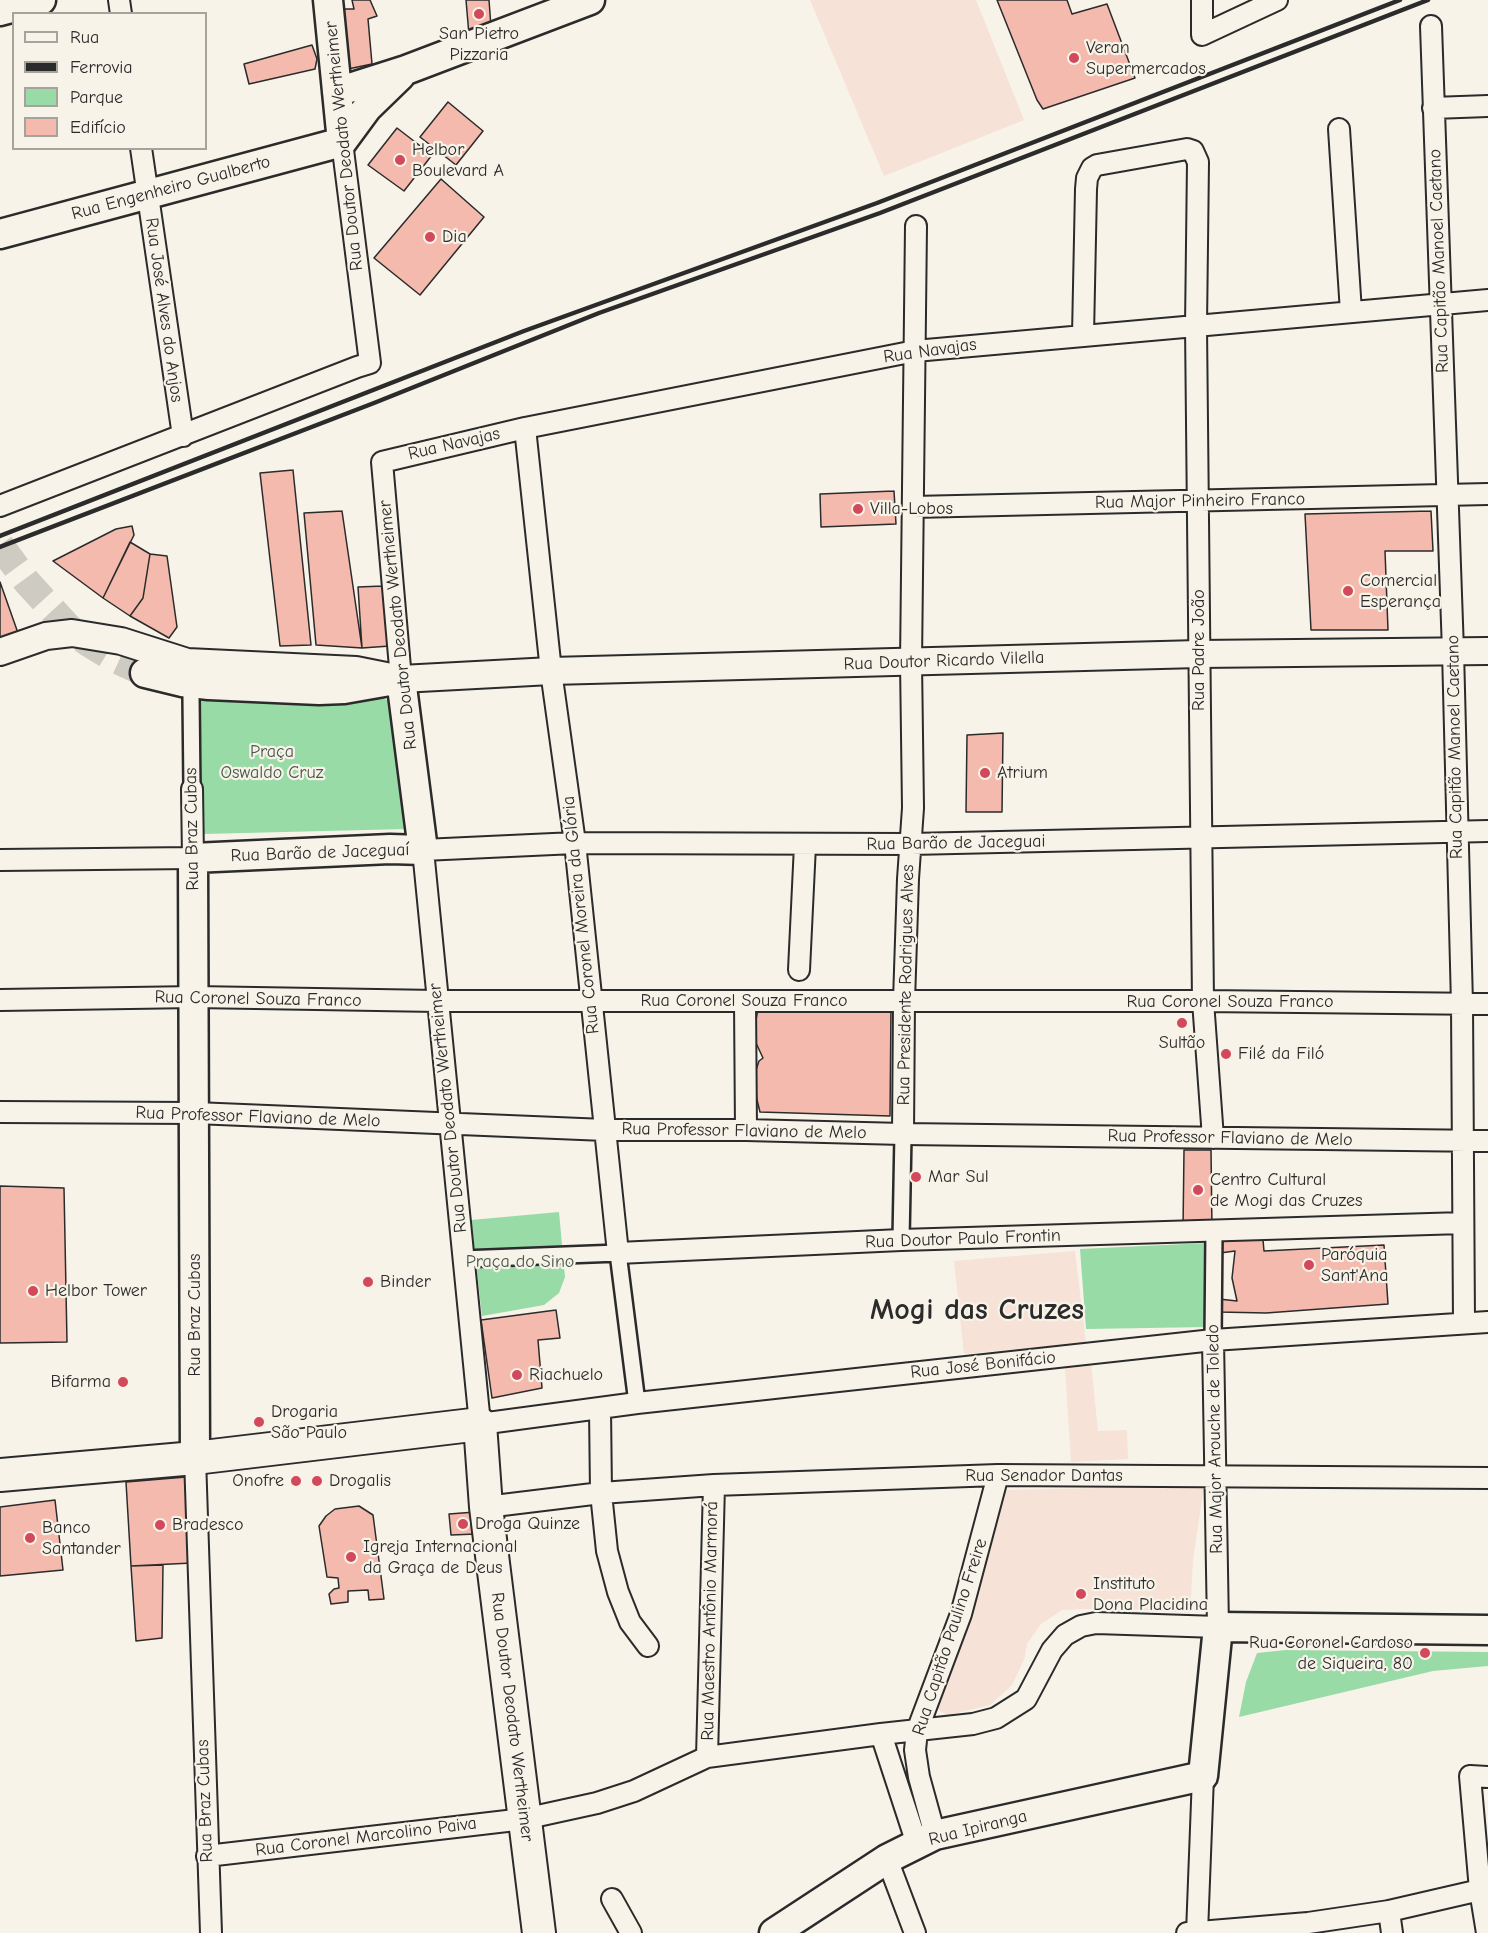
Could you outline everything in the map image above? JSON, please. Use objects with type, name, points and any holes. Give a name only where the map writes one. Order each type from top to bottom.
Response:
[{"type":"main road","points":[[0,11],[41,0]]},
{"type":"main road","name":"Rua Doutor Deodato Wertheimer","points":[[328,0],[342,141]]},
{"type":"main road","points":[[337,92],[406,70],[590,0]]},
{"type":"main road","points":[[342,141],[372,102],[406,70]]},
{"type":"main road","name":"Rua Engenheiro Gualberto","points":[[0,234],[342,141]]},
{"type":"main road","points":[[145,673],[182,682],[209,685],[300,690],[344,689],[401,679]]},
{"type":"main road","name":"Rua Doutor Deodato Wertheimer","points":[[401,679],[423,850]]},
{"type":"main road","name":"Rua Barão de Jaceguaí","points":[[193,858],[390,849],[423,850]]},
{"type":"main road","name":"Rua Braz Cubas","points":[[193,858],[195,1458]]},
{"type":"main road","points":[[0,1475],[195,1458],[480,1424]]},
{"type":"main road","name":"Rua Doutor Deodato Wertheimer","points":[[480,1424],[486,1507],[539,1933]]},
{"type":"main road","points":[[1218,1627],[1488,1630]]},
{"type":"main road","name":"Rua Major Arouche de Toledo","points":[[1203,1776],[1218,1627]]},
{"type":"main road","name":"Rua Major Arouche de Toledo","points":[[1212,1681],[1220,1658],[1228,1645],[1245,1633],[1266,1628]]},
{"type":"main road","name":"Rua Ipiranga","points":[[774,1933],[886,1859],[926,1840],[1203,1776]]},
{"type":"street","points":[[1202,0],[1202,35],[1277,0]]},
{"type":"street","name":"Rua Capitão Manoel Caetano","points":[[1431,26],[1453,651],[1462,1004],[1464,1323]]},
{"type":"street","points":[[1433,108],[1488,106]]},
{"type":"street","points":[[1339,129],[1351,312]]},
{"type":"street","name":"Rua Doutor Deodato Wertheimer","points":[[183,436],[370,363],[342,141]]},
{"type":"street","name":"Rua Padre João","points":[[1083,335],[1086,189],[1087,178],[1092,168],[1097,165],[1187,149],[1196,154],[1198,162],[1196,326],[1200,838],[1203,1001],[1213,1138]]},
{"type":"street","name":"Rua José Alves do Anjos","points":[[141,150],[183,436]]},
{"type":"street","name":"Rua Presidente Rodrigues Alves","points":[[901,1240],[904,1001],[908,879],[914,808],[911,662],[916,226]]},
{"type":"street","name":"Rua Navajas","points":[[382,462],[525,428],[915,351],[1488,300]]},
{"type":"street","name":"Rua Coronel Moreira da Glória","points":[[525,428],[551,671],[574,843],[618,1253],[637,1403]]},
{"type":"street","points":[[0,506],[183,436]]},
{"type":"street","name":"Rua Doutor Deodato Wertheimer","points":[[382,462],[401,679]]},
{"type":"street","name":"Rua Major Pinheiro Franco","points":[[912,507],[1488,494]]},
{"type":"street","name":"Rua Doutor Ricardo Vilella","points":[[0,652],[46,636],[72,633],[122,641],[188,662],[356,670],[401,679],[551,671],[1199,654],[1488,651]]},
{"type":"street","name":"Rua Braz Cubas","points":[[191,696],[193,858]]},
{"type":"street","name":"Rua Barão de Jaceguai","points":[[423,850],[574,843],[911,844],[1488,831]]},
{"type":"street","points":[[799,970],[805,845]]},
{"type":"street","name":"Rua Doutor Deodato Wertheimer","points":[[423,850],[480,1424]]},
{"type":"street","name":"Rua Barão de Jaceguaí","points":[[0,860],[193,858]]},
{"type":"street","name":"Rua Coronel Souza Franco","points":[[0,1000],[195,997],[437,1001],[1203,1001],[1488,1004]]},
{"type":"street","points":[[745,1002],[746,1130]]},
{"type":"street","name":"Rua Professor Flaviano de Melo","points":[[0,1112],[195,1113],[605,1130],[1488,1141]]},
{"type":"street","name":"Rua Doutor Paulo Frontin","points":[[462,1259],[901,1240],[1463,1223]]},
{"type":"street","name":"Rua Major Arouche de Toledo","points":[[1214,1232],[1214,1477],[1218,1627]]},
{"type":"street","name":"Rua José Bonifácio","points":[[480,1424],[637,1403],[1213,1340],[1488,1322]]},
{"type":"street","points":[[600,1409],[601,1494],[608,1551],[618,1592],[630,1622],[648,1646]]},
{"type":"street","name":"Rua Braz Cubas","points":[[195,1458],[211,1933]]},
{"type":"street","name":"Rua Senador Dantas","points":[[486,1507],[601,1494],[714,1485],[998,1474],[1488,1478]]},
{"type":"street","name":"Rua Capitão Paulino Freire","points":[[926,1840],[915,1750],[917,1731],[961,1614],[998,1474]]},
{"type":"street","name":"Rua Maestro Antônio Marmorá","points":[[707,1756],[714,1485]]},
{"type":"street","name":"Rua Coronel Marcolino Paiva","points":[[207,1856],[524,1819],[597,1803],[634,1791],[707,1756],[973,1724],[996,1718],[1026,1699],[1052,1650],[1065,1635],[1081,1626],[1096,1623],[1218,1627]]},
{"type":"street","points":[[926,1710],[973,1724]]},
{"type":"street","points":[[881,1734],[926,1840]]},
{"type":"street","name":"Rua Major Arouche de Toledo","points":[[1197,1933],[1203,1776]]},
{"type":"street","points":[[1479,1776],[1480,1890],[1487,1933]]},
{"type":"street","points":[[886,1859],[915,1933]]},
{"type":"street","points":[[1187,1933],[1308,1928],[1480,1890]]},
{"type":"street","points":[[612,1899],[631,1933]]},
{"type":"street","points":[[1389,1911],[1392,1933]]},
{"type":"shaded area","points":[[810,0],[976,0],[1024,120],[884,176]]},
{"type":"shaded area","points":[[1075,1251],[1086,1343],[964,1354],[954,1261]]},
{"type":"shaded area","points":[[1091,1363],[1098,1431],[1127,1430],[1128,1459],[1071,1462],[1065,1366]]},
{"type":"shaded area","name":"Instituto Dona Placidina","points":[[1204,1486],[1193,1560],[1190,1613],[1112,1608],[1062,1610],[1041,1624],[1027,1644],[1024,1660],[1012,1685],[990,1705],[948,1715],[941,1712],[935,1705],[997,1501],[1007,1490]]},
{"type":"green space","name":"Praça Oswaldo Cruz","points":[[200,688],[367,693],[396,703],[407,829],[203,834]]},
{"type":"green space","name":"Praça do Sino","points":[[559,1212],[565,1277],[559,1293],[544,1305],[482,1316],[471,1220]]},
{"type":"green space","points":[[1207,1243],[1208,1327],[1086,1329],[1080,1249]]},
{"type":"green space","points":[[1286,1650],[1488,1652],[1488,1666],[1433,1671],[1239,1717],[1246,1682],[1257,1653]]},
{"type":"building","points":[[352,0],[370,0],[377,16],[368,19],[372,64],[348,69],[343,9],[354,9]]},
{"type":"building","name":"San Pietro Pizzaria","points":[[466,0],[489,0],[491,27],[469,35]]},
{"type":"building","name":"Veran Supermercados","points":[[997,0],[1067,0],[1072,14],[1107,4],[1135,78],[1043,109],[1037,100]]},
{"type":"building","points":[[312,45],[317,59],[315,69],[249,84],[244,64]]},
{"type":"building","points":[[448,102],[483,131],[456,165],[420,137]]},
{"type":"building","name":"Helbor Boulevard A","points":[[397,128],[432,155],[404,191],[368,165]]},
{"type":"building","name":"Dia","points":[[441,179],[484,217],[420,295],[374,258]]},
{"type":"building","points":[[293,470],[311,645],[280,646],[260,473]]},
{"type":"building","name":"Villa-Lobos","points":[[894,491],[896,524],[821,527],[820,494]]},
{"type":"building","points":[[342,511],[362,648],[316,645],[304,513]]},
{"type":"building","name":"Comercial Esperança","points":[[1431,511],[1433,551],[1385,551],[1388,630],[1311,630],[1305,514]]},
{"type":"building","points":[[132,526],[134,535],[103,598],[53,561],[116,529]]},
{"type":"building","points":[[130,542],[150,554],[143,598],[130,616],[103,598]]},
{"type":"building","points":[[150,554],[167,556],[177,627],[169,638],[130,616],[143,598]]},
{"type":"building","points":[[0,582],[18,633],[0,640]]},
{"type":"building","points":[[383,586],[390,646],[362,648],[358,587]]},
{"type":"building","name":"Atrium","points":[[1003,733],[1002,812],[966,812],[967,735]]},
{"type":"building","points":[[891,1008],[890,1116],[760,1112],[754,1088],[755,1073],[759,1061],[763,1058],[756,1043],[754,1030],[758,1009]]},
{"type":"building","name":"Centro Cultural de Mogi das Cruzes","points":[[1184,1150],[1211,1150],[1212,1229],[1183,1230]]},
{"type":"building","name":"Helbor Tower","points":[[0,1186],[64,1188],[67,1342],[0,1343]]},
{"type":"building","name":"Paróquia Sant'Ana","points":[[1263,1240],[1264,1251],[1384,1245],[1388,1304],[1266,1313],[1219,1312],[1219,1299],[1237,1301],[1232,1278],[1235,1251],[1220,1253],[1218,1241]]},
{"type":"building","points":[[556,1310],[560,1338],[538,1340],[542,1388],[492,1398],[481,1320]]},
{"type":"building","name":"Bradesco","points":[[186,1477],[192,1563],[131,1566],[126,1482]]},
{"type":"building","name":"Banco Santander","points":[[55,1500],[63,1570],[0,1576],[0,1507]]},
{"type":"building","name":"Igreja Internacional da Graça de Deus","points":[[359,1506],[373,1515],[384,1599],[369,1600],[368,1590],[348,1591],[348,1602],[331,1604],[329,1594],[339,1588],[338,1578],[327,1577],[319,1526],[335,1509]]},
{"type":"building","name":"Droga Quinze","points":[[475,1512],[476,1534],[451,1535],[449,1514]]},
{"type":"building","points":[[163,1565],[162,1638],[136,1641],[131,1566]]},
{"type":"tunnel","points":[[0,545],[27,582],[68,627],[113,658],[145,673]]},
{"type":"railway","points":[[0,536],[524,331],[877,203],[1400,0]]},
{"type":"railway","points":[[0,547],[374,403],[599,313],[880,213],[1428,0]]},
{"type":"place","name":"San Pietro Pizzaria","points":[[479,14]]},
{"type":"place","name":"Veran Supermercados","points":[[1074,58]]},
{"type":"place","name":"Helbor Boulevard A","points":[[400,160]]},
{"type":"place","name":"Dia","points":[[430,237]]},
{"type":"place","name":"Villa-Lobos","points":[[858,509]]},
{"type":"place","name":"Comercial Esperança","points":[[1348,591]]},
{"type":"place","name":"Atrium","points":[[985,773]]},
{"type":"place","name":"Sultão","points":[[1182,1023]]},
{"type":"place","name":"Filé da Filó","points":[[1226,1054]]},
{"type":"place","name":"Mar Sul","points":[[916,1177]]},
{"type":"place","name":"Centro Cultural de Mogi das Cruzes","points":[[1198,1190]]},
{"type":"place","name":"Paróquia Sant'Ana","points":[[1309,1265]]},
{"type":"place","name":"Binder","points":[[368,1282]]},
{"type":"place","name":"Helbor Tower","points":[[33,1291]]},
{"type":"place","name":"Riachuelo","points":[[517,1375]]},
{"type":"place","name":"Bifarma","points":[[123,1382]]},
{"type":"place","name":"Drogaria São Paulo","points":[[259,1422]]},
{"type":"place","name":"Onofre","points":[[296,1481]]},
{"type":"place","name":"Drogalis","points":[[317,1481]]},
{"type":"place","name":"Droga Quinze","points":[[463,1524]]},
{"type":"place","name":"Bradesco","points":[[160,1525]]},
{"type":"place","name":"Banco Santander","points":[[30,1538]]},
{"type":"place","name":"Igreja Internacional da Graça de Deus","points":[[351,1557]]},
{"type":"place","name":"Instituto Dona Placidina","points":[[1081,1594]]},
{"type":"place","name":"Rua Coronel Cardoso de Siqueira, 80","points":[[1425,1653]]},
{"type":"district","name":"Mogi das Cruzes","points":[[977,1311]]}]
